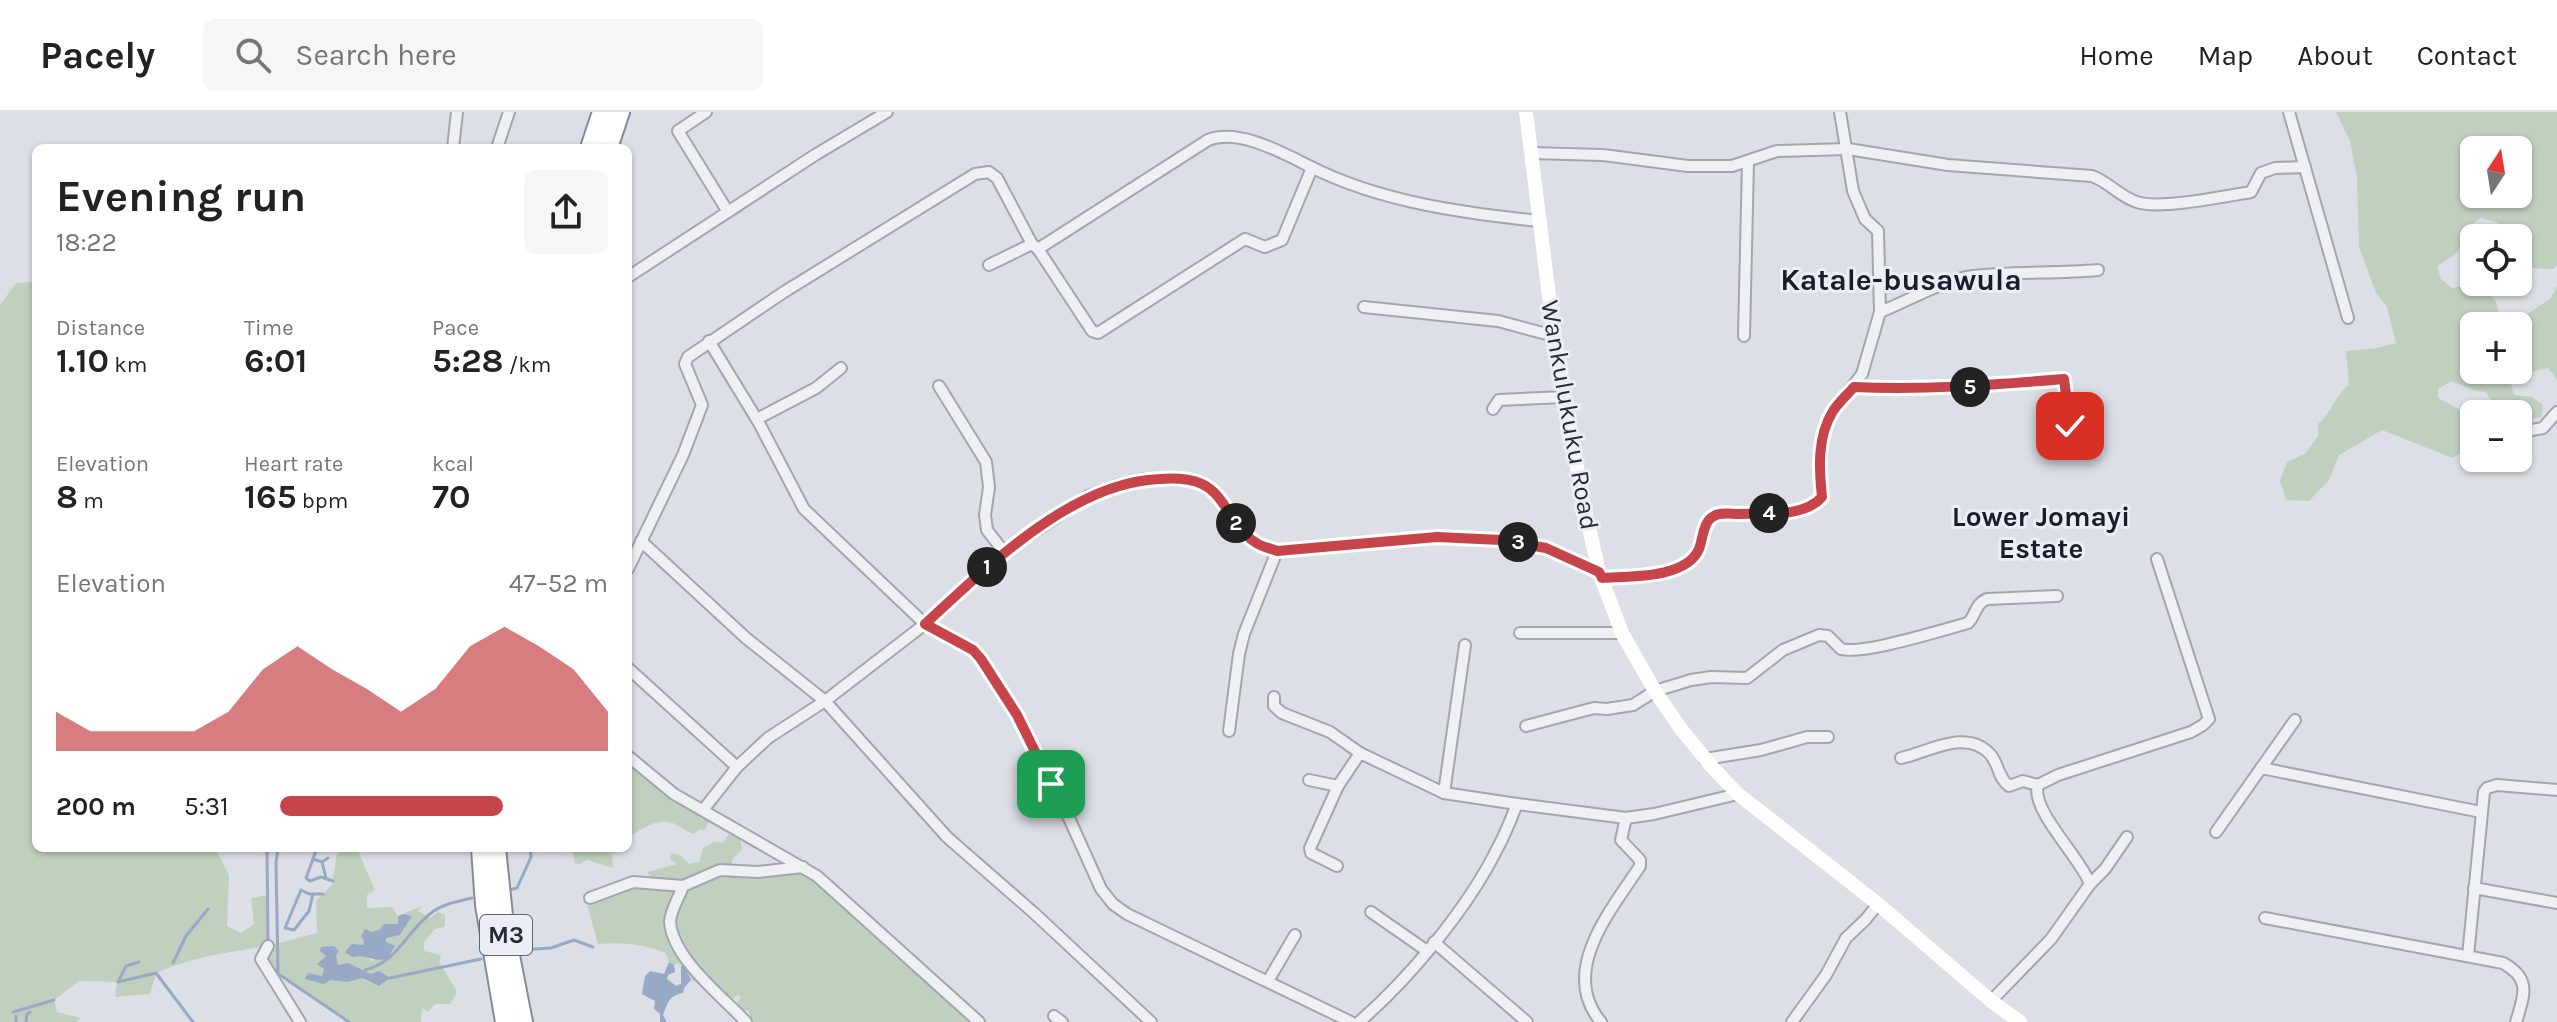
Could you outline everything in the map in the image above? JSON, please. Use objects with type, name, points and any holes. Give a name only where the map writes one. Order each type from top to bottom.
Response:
[{"type":"highway","points":[[591,144],[602,112]]},
{"type":"highway","points":[[609,144],[620,112]]},
{"type":"highway","name":"M3","points":[[481,852],[485,905],[505,1022]]},
{"type":"highway","name":"M3","points":[[496,852],[504,925],[523,1022]]},
{"type":"main road","name":"Wankulukuku Road","points":[[1526,112],[1554,336],[1583,501],[1600,575],[1622,633],[1655,691],[1705,759],[1738,794],[1878,904],[2020,1022]]},
{"type":"street","points":[[453,144],[457,112]]},
{"type":"street","points":[[498,144],[509,112]]},
{"type":"street","points":[[706,112],[678,131],[728,212]]},
{"type":"street","points":[[632,274],[815,155],[887,112]]},
{"type":"street","points":[[703,810],[737,767],[768,738],[825,701],[925,624],[1004,552],[1088,496],[1118,485],[1144,479],[1177,478],[1205,485],[1218,497],[1243,533],[1256,544],[1277,551],[1437,537],[1501,540],[1546,548],[1600,575],[1653,575],[1675,570],[1696,554],[1707,522],[1716,515],[1783,512],[1819,501],[1822,497],[1819,457],[1827,422],[1862,374],[1880,312],[1878,231],[1865,219],[1853,191],[1840,112]]},
{"type":"street","points":[[2289,112],[2348,318]]},
{"type":"street","points":[[989,265],[1035,247],[1220,135],[1235,136],[1293,157],[1312,168],[1388,197],[1539,221]]},
{"type":"street","points":[[1531,153],[1603,155],[1688,166],[1732,166],[1777,151],[1848,149],[1948,165],[2092,176],[2131,200],[2145,204],[2204,200],[2251,192],[2261,173],[2275,168],[2305,167]]},
{"type":"street","points":[[1744,336],[1748,162]]},
{"type":"street","points":[[632,560],[683,455],[702,405],[685,364],[688,357],[880,230],[975,174],[989,172],[997,178],[1035,247],[1092,331],[1098,333],[1245,239],[1265,247],[1282,240],[1312,168]]},
{"type":"street","points":[[1880,312],[1970,276],[2098,270]]},
{"type":"street","points":[[1364,307],[1498,321],[1554,336]]},
{"type":"street","points":[[709,341],[757,419],[804,509],[925,624],[973,650],[981,659],[1017,715],[1101,889],[1113,904],[1127,914],[1351,1022]]},
{"type":"street","points":[[757,419],[816,388],[841,368]]},
{"type":"street","points":[[1854,387],[1970,387],[2064,379],[2070,426]]},
{"type":"street","points":[[939,386],[986,462],[989,487],[985,515],[987,530],[1004,552]]},
{"type":"street","points":[[1493,409],[1499,400],[1565,397]]},
{"type":"street","points":[[2532,430],[2543,428],[2557,412]]},
{"type":"street","points":[[641,541],[746,638],[825,701],[947,837],[1151,1022]]},
{"type":"street","points":[[1229,731],[1244,634],[1277,551]]},
{"type":"street","points":[[1901,758],[1956,742],[1971,742],[1994,758],[2005,784],[2009,786],[2023,781],[2038,785],[2058,775],[2191,732],[2203,725],[2209,719],[2157,559]]},
{"type":"street","points":[[1526,726],[1594,708],[1633,705],[1655,691],[1711,677],[1747,678],[1783,650],[1819,635],[1828,636],[1841,649],[1855,650],[1968,623],[1978,606],[1987,599],[2057,596]]},
{"type":"street","points":[[1520,633],[1622,633]]},
{"type":"street","points":[[1444,793],[1465,645]]},
{"type":"street","points":[[632,672],[737,767]]},
{"type":"street","points":[[1274,697],[1274,706],[1282,713],[1330,732],[1360,753],[1444,793],[1626,818],[1738,794]]},
{"type":"street","points":[[2216,832],[2295,720]]},
{"type":"street","points":[[1705,759],[1761,750],[1807,737],[1828,737]]},
{"type":"street","points":[[1337,866],[1311,853],[1310,848],[1338,786],[1360,753]]},
{"type":"street","points":[[632,759],[674,794],[817,876],[979,1022]]},
{"type":"street","points":[[2261,768],[2481,812]]},
{"type":"street","points":[[1309,780],[1338,786]]},
{"type":"street","points":[[2038,785],[2037,797],[2043,810],[2082,865],[2090,884]]},
{"type":"street","points":[[2468,956],[2484,792],[2491,786],[2557,790]]},
{"type":"street","points":[[1359,1022],[1427,951],[1470,895],[1497,851],[1517,804]]},
{"type":"street","points":[[1601,1022],[1593,1011],[1588,990],[1586,959],[1596,934],[1640,866],[1640,860],[1621,840],[1626,818]]},
{"type":"street","points":[[1991,1001],[2051,939],[2127,837]]},
{"type":"street","points":[[590,898],[633,882],[683,886],[720,870],[758,872],[803,867]]},
{"type":"street","points":[[683,886],[670,923],[677,945],[718,995],[746,1022]]},
{"type":"street","points":[[2474,888],[2557,903]]},
{"type":"street","points":[[1792,1022],[1826,975],[1846,938],[1878,904]]},
{"type":"street","points":[[1371,912],[1427,951]]},
{"type":"street","points":[[2265,918],[2503,963],[2523,981],[2525,992],[2516,1022]]},
{"type":"street","points":[[1268,981],[1295,935]]},
{"type":"street","points":[[1434,942],[1527,1022]]},
{"type":"street","points":[[268,946],[261,959],[300,1022]]},
{"type":"street","points":[[1370,1012],[1380,1022]]},
{"type":"green space","points":[[2336,112],[2557,112],[2557,265],[2554,269],[2532,268],[2532,224],[2500,224],[2480,218],[2472,224],[2460,224],[2457,253],[2437,266],[2441,279],[2452,288],[2460,286],[2460,296],[2492,296],[2499,312],[2460,312],[2460,384],[2511,384],[2514,395],[2532,397],[2543,405],[2541,417],[2532,419],[2532,400],[2491,400],[2486,392],[2477,391],[2451,381],[2438,389],[2438,398],[2460,410],[2460,454],[2453,458],[2382,430],[2339,455],[2329,480],[2309,501],[2286,500],[2280,481],[2287,462],[2306,453],[2318,436],[2318,424],[2349,385],[2346,351],[2396,343],[2387,307],[2376,293],[2359,247],[2357,177],[2350,141]]},
{"type":"green space","points":[[32,282],[32,852],[217,852],[229,875],[227,926],[241,933],[254,924],[251,898],[267,895],[268,946],[317,933],[316,901],[332,885],[337,854],[358,852],[375,890],[367,895],[367,908],[392,907],[400,920],[398,924],[384,924],[370,936],[361,955],[373,961],[386,942],[385,937],[400,935],[411,916],[403,914],[422,906],[418,911],[430,918],[438,912],[445,915],[445,927],[435,929],[424,942],[424,951],[441,955],[439,961],[457,992],[450,1004],[435,1004],[428,1012],[422,1008],[421,1022],[349,1022],[268,964],[267,946],[170,967],[156,973],[150,994],[115,997],[117,982],[79,981],[54,1000],[57,1012],[80,1018],[77,1022],[0,1022],[0,305],[16,283]],"holes":[[[324,953],[338,965],[348,964],[371,974],[372,984],[362,978],[348,982],[322,976],[322,959],[326,956]]]},
{"type":"green space","points":[[2557,286],[2557,380],[2548,368],[2532,372],[2530,312],[2550,299]]},
{"type":"green space","points":[[632,755],[711,816],[705,830],[694,834],[671,822],[658,822],[632,835]]},
{"type":"green space","points":[[739,833],[742,850],[733,858],[730,870],[664,882],[655,882],[647,872],[677,864],[670,859],[671,853],[680,855],[689,864],[699,862],[703,848],[714,842],[723,843],[728,835]]},
{"type":"green space","points":[[572,852],[616,852],[612,854],[613,868],[587,860],[575,863]]},
{"type":"green space","points":[[803,871],[975,1022],[752,1022],[748,1010],[737,1014],[735,1006],[741,997],[737,995],[729,1003],[716,1000],[714,988],[693,981],[680,963],[674,965],[669,962],[666,953],[632,944],[598,944],[587,904],[635,885],[685,890],[720,874]]},
{"type":"water","points":[[398,916],[412,916],[400,935],[386,938],[386,942],[395,946],[387,959],[352,957],[345,952],[352,944],[363,945],[361,936],[365,929],[372,932],[384,924],[398,924]]},
{"type":"water","points":[[334,946],[339,951],[336,955],[338,965],[348,963],[371,974],[379,971],[390,978],[379,986],[362,978],[348,982],[330,980],[324,984],[305,979],[308,973],[322,976],[324,969],[317,964],[326,956],[320,951],[321,947]]},
{"type":"water","points":[[669,962],[674,965],[675,972],[667,979],[676,986],[681,984],[681,965],[691,980],[683,993],[671,998],[663,1015],[667,1022],[660,1022],[660,1014],[654,1009],[655,1001],[642,994],[645,976],[650,971],[664,974]]},
{"type":"waterway","points":[[267,852],[268,944]]},
{"type":"waterway","points":[[277,852],[278,972]]},
{"type":"waterway","points":[[316,852],[306,878],[310,881],[321,877],[333,881]]},
{"type":"waterway","points":[[509,890],[517,888],[530,852]]},
{"type":"waterway","points":[[313,859],[322,862],[328,858]]},
{"type":"waterway","points":[[322,862],[326,878]]},
{"type":"waterway","points":[[313,894],[309,911],[294,930],[285,928],[301,890],[309,894],[323,894]]},
{"type":"waterway","points":[[365,970],[386,960],[435,910],[472,898]]},
{"type":"waterway","points":[[173,963],[186,936],[208,909]]},
{"type":"waterway","points":[[520,950],[551,948],[574,940],[593,947]]},
{"type":"waterway","points":[[268,956],[268,964],[280,975],[349,1022]]},
{"type":"waterway","points":[[390,978],[481,959]]},
{"type":"waterway","points":[[139,962],[126,966],[118,982],[156,973],[193,1022]]},
{"type":"waterway","points":[[13,1012],[54,1000]]},
{"type":"waterway","points":[[26,1022],[30,1012]]},
{"type":"waterway","points":[[16,1016],[16,1022]]},
{"type":"district","name":"Katale-busawula","points":[[1901,280]]},
{"type":"district","name":"Lower Jomayi Estate","points":[[2041,532]]},
{"type":"route","points":[[1051,784],[1017,715],[981,659],[973,650],[925,624],[1004,552],[1088,496],[1118,485],[1144,479],[1177,478],[1205,485],[1218,497],[1243,533],[1256,544],[1277,551],[1437,537],[1501,540],[1546,548],[1599,572],[1602,578],[1653,575],[1675,570],[1691,560],[1711,517],[1783,512],[1819,501],[1822,497],[1819,457],[1827,422],[1854,387],[1970,387],[2064,379],[2070,426]]}]
